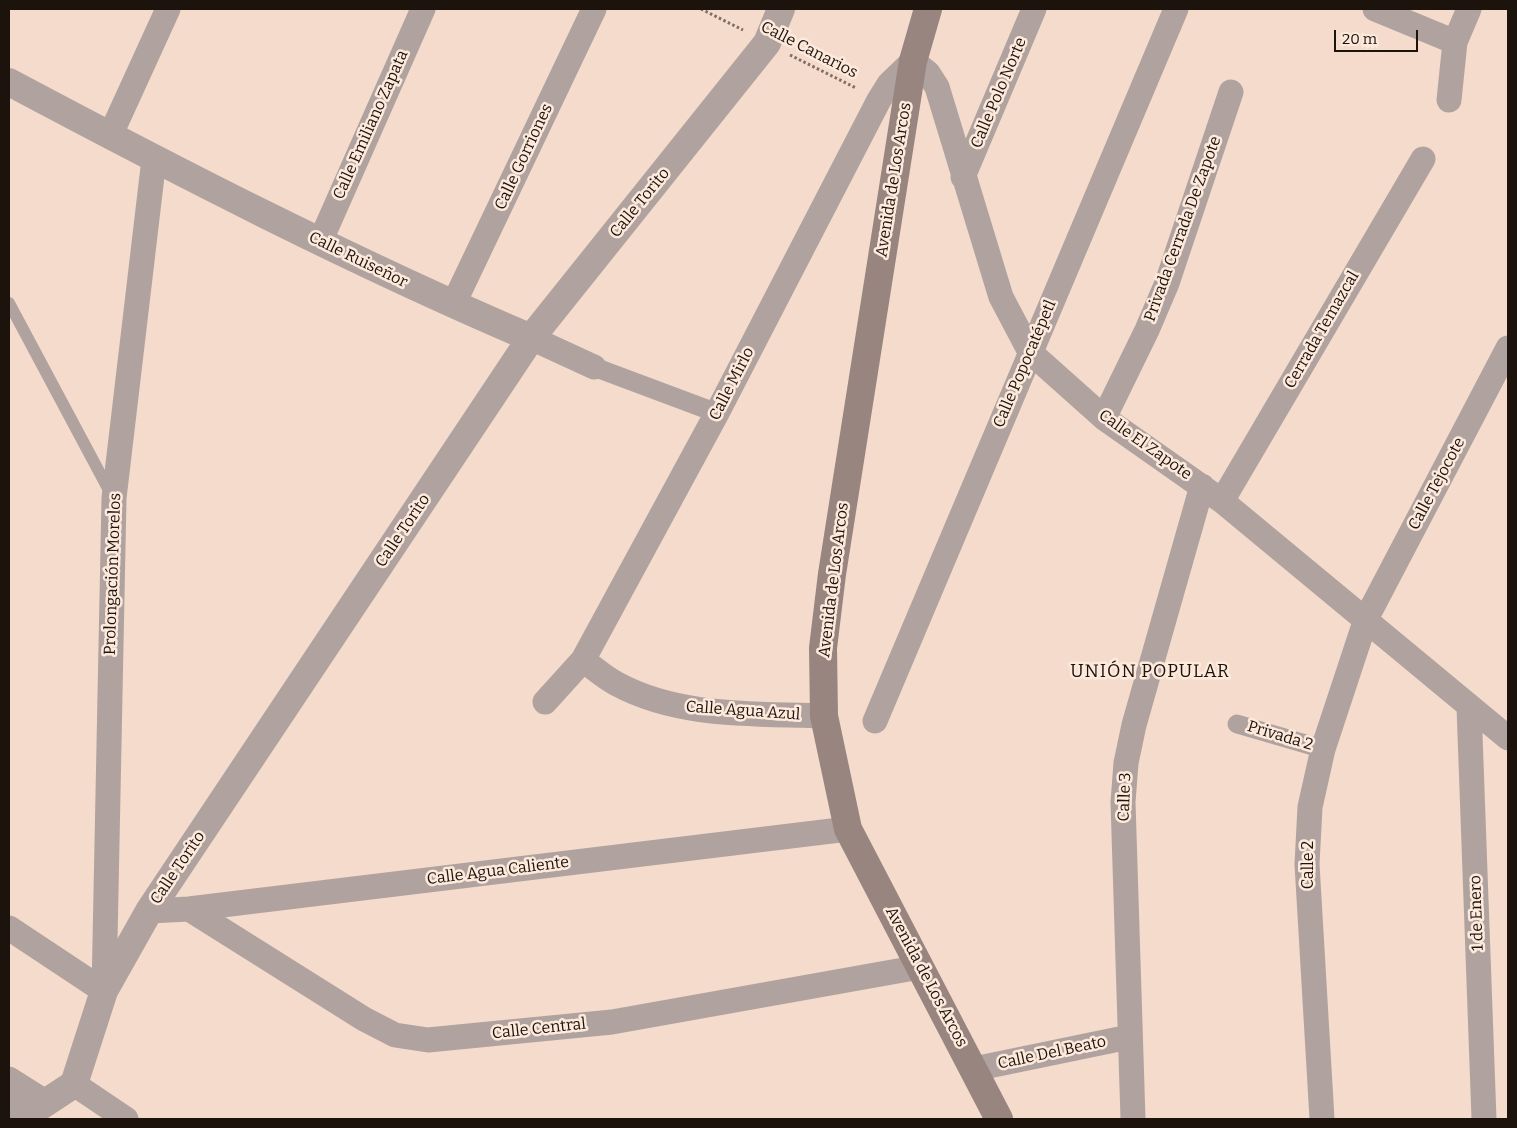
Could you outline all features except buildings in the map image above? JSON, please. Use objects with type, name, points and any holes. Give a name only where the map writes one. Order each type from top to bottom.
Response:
[{"type":"main road","name":"Avenida de Los Arcos","points":[[928,9],[913,61],[832,574],[823,648],[824,716],[848,829],[999,1119]]},
{"type":"street","points":[[110,136],[168,9]]},
{"type":"street","name":"Calle Emiliano Zapata","points":[[320,242],[423,9]]},
{"type":"street","name":"Calle Gorriones","points":[[453,305],[594,9]]},
{"type":"street","name":"Calle Torito","points":[[74,1084],[104,991],[149,911],[531,338],[767,43],[781,9]]},
{"type":"street","name":"Calle Polo Norte","points":[[963,176],[1034,9]]},
{"type":"street","name":"Calle Popocatépetl","points":[[875,721],[1176,9]]},
{"type":"street","points":[[1376,9],[1455,42]]},
{"type":"street","points":[[1449,100],[1455,42],[1469,9]]},
{"type":"street","name":"Calle Mirlo","points":[[545,702],[583,660],[717,413],[879,100],[889,84],[913,61]]},
{"type":"street","name":"Calle El Zapote","points":[[913,61],[928,72],[937,86],[1001,297],[1030,352],[1104,418],[1222,501],[1508,738]]},
{"type":"street","name":"Calle Ruiseñor","points":[[9,82],[154,159],[320,242],[453,305],[531,338],[594,368],[717,413]]},
{"type":"street","name":"Privada Cerrada De Zapote","points":[[1104,418],[1147,330],[1167,283],[1231,92]]},
{"type":"street","name":"Prolongación Morelos","points":[[104,991],[114,498],[154,159]]},
{"type":"street","name":"Cerrada Temazcal","points":[[1222,501],[1422,159]]},
{"type":"street","name":"Calle Tejocote","points":[[1366,619],[1508,348]]},
{"type":"street","name":"Calle 3","points":[[1133,1119],[1123,802],[1126,764],[1134,725],[1202,486]]},
{"type":"street","name":"Calle 2","points":[[1322,1119],[1307,864],[1310,807],[1323,749],[1366,619]]},
{"type":"street","name":"Calle Agua Azul","points":[[583,660],[617,684],[655,700],[695,710],[824,716]]},
{"type":"street","name":"1 de Enero","points":[[1469,707],[1484,1119]]},
{"type":"street","name":"Privada 2","points":[[1237,724],[1323,749]]},
{"type":"street","name":"Calle Agua Caliente","points":[[149,911],[189,909],[848,829]]},
{"type":"street","name":"Calle Central","points":[[189,909],[364,1019],[395,1035],[428,1040],[612,1022],[920,967]]},
{"type":"street","points":[[9,928],[104,991]]},
{"type":"street","name":"Calle Del Beato","points":[[974,1069],[1129,1037]]},
{"type":"street","points":[[9,1079],[26,1110],[74,1084],[125,1119]]},
{"type":"lane","points":[[9,303],[114,498]]},
{"type":"path","name":"Calle Canarios","points":[[701,9],[879,100]]},
{"type":"district","name":"UNIÓN POPULAR","points":[[1150,672]]}]
